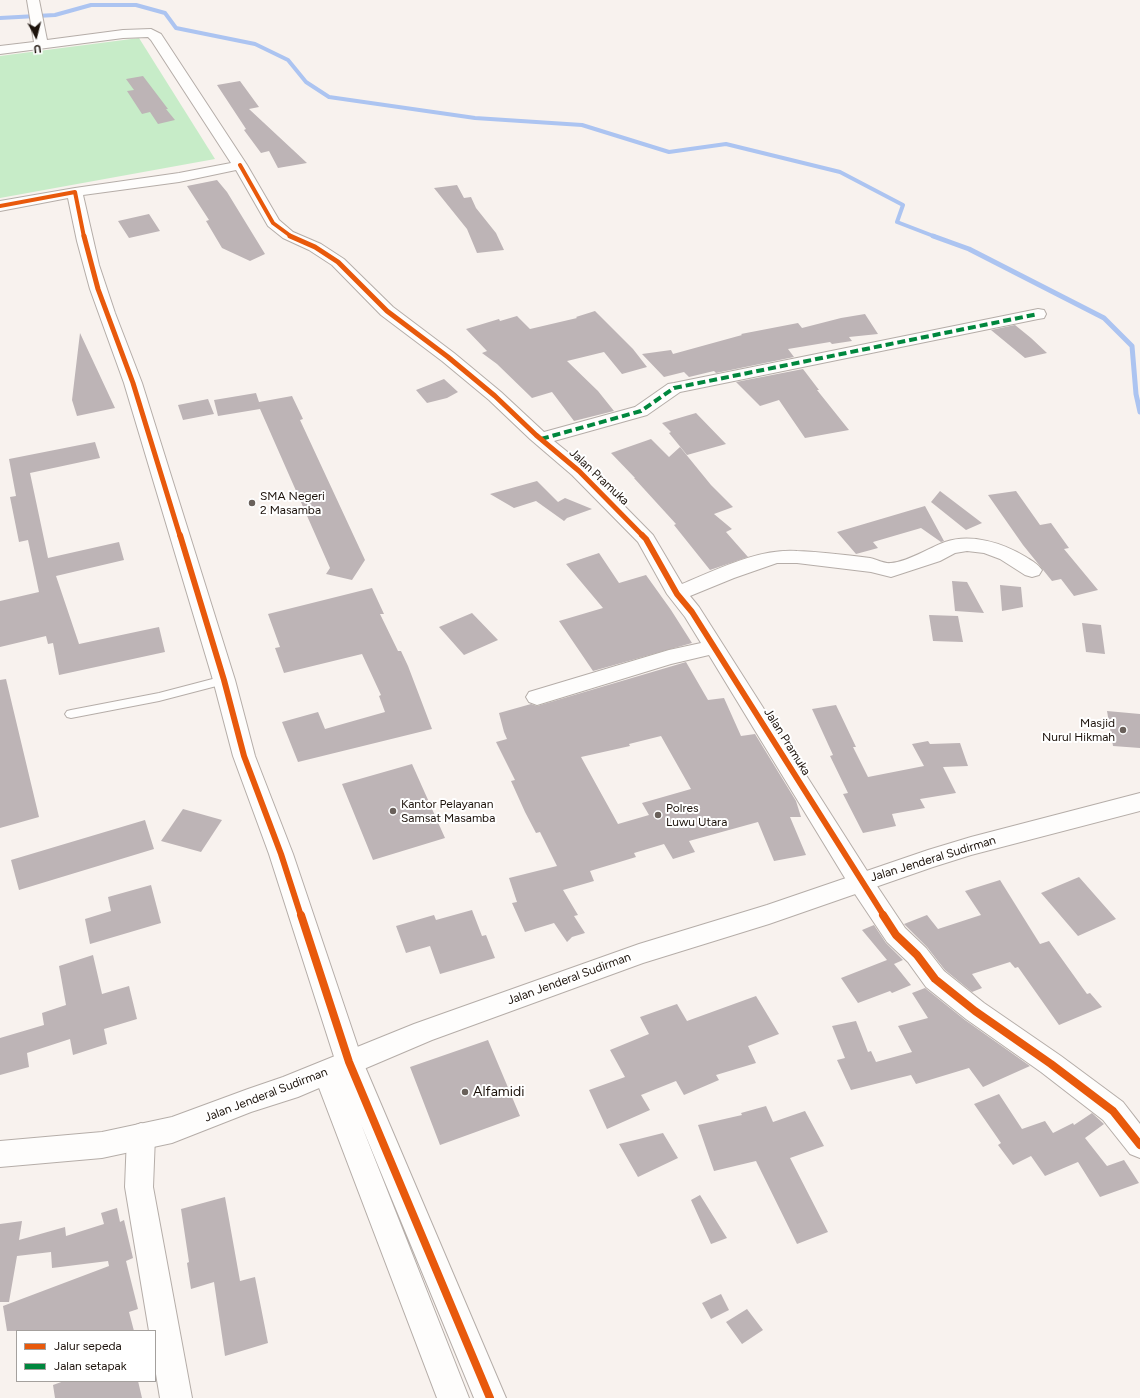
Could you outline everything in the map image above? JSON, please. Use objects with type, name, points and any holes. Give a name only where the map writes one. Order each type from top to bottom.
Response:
[{"type":"main road","points":[[0,50],[41,45],[34,3]]},
{"type":"main road","name":"Jalan Pramuka","points":[[41,45],[123,34],[151,33],[156,37],[240,165],[273,223],[279,229],[328,254],[387,311],[448,357],[495,396],[578,471],[646,539],[676,594],[692,612],[860,881],[896,935],[917,955],[935,979],[975,1011],[1051,1064],[1113,1111],[1140,1144]]},
{"type":"main road","points":[[0,206],[76,192],[189,176],[240,165]]},
{"type":"main road","points":[[76,192],[79,219],[86,250],[116,342],[133,383],[224,680],[244,756],[281,854],[338,1067],[453,1398]]},
{"type":"main road","points":[[542,439],[641,411],[674,388],[1038,314]]},
{"type":"main road","points":[[676,594],[727,573],[776,557],[830,560],[871,565],[891,570],[933,556],[951,547],[967,545],[986,547],[1007,554],[1032,570]]},
{"type":"main road","points":[[537,697],[669,657],[714,647]]},
{"type":"main road","name":"Jalan Jenderal Sudirman","points":[[0,1154],[102,1145],[172,1130],[248,1101],[288,1088],[423,1032],[559,982],[688,938],[769,914],[860,881],[971,846],[1140,802]]},
{"type":"main road","points":[[338,1067],[490,1398]]},
{"type":"main road","points":[[141,1136],[139,1187],[176,1398]]},
{"type":"lane","points":[[71,714],[159,697],[224,680]]},
{"type":"green space","points":[[139,38],[215,159],[0,198],[0,56]]},
{"type":"building","points":[[143,76],[175,120],[158,124],[150,112],[142,114],[127,91],[134,90],[126,79]]},
{"type":"building","points":[[240,81],[259,107],[249,109],[307,163],[278,168],[269,151],[261,153],[244,130],[246,129],[217,85]]},
{"type":"building","points":[[217,180],[227,192],[265,254],[250,261],[222,248],[206,221],[209,220],[187,186]]},
{"type":"building","points":[[457,185],[464,198],[471,197],[476,208],[496,233],[504,250],[477,253],[467,229],[434,188]]},
{"type":"building","points":[[149,214],[160,231],[129,238],[118,221]]},
{"type":"building","points":[[595,311],[633,349],[647,367],[622,374],[604,352],[567,361],[598,391],[614,411],[574,421],[552,392],[532,398],[497,364],[482,353],[487,351],[466,329],[499,319],[500,321],[517,316],[530,329],[577,318],[576,317]]},
{"type":"building","points":[[865,314],[878,334],[849,337],[852,341],[832,344],[830,342],[788,349],[794,357],[716,373],[714,371],[689,377],[684,372],[664,377],[642,354],[671,350],[673,354],[742,335],[741,334],[798,323],[802,328],[841,318]]},
{"type":"building","points":[[1015,325],[1047,353],[1025,358],[991,330]]},
{"type":"building","points":[[80,333],[115,408],[77,416],[72,400]]},
{"type":"building","points":[[803,369],[819,390],[817,390],[849,430],[805,438],[779,400],[760,406],[736,382]]},
{"type":"building","points":[[444,379],[458,392],[447,398],[427,403],[416,390]]},
{"type":"building","points":[[256,393],[259,402],[292,396],[303,419],[300,420],[365,560],[352,580],[326,574],[330,568],[260,409],[218,416],[214,400]]},
{"type":"building","points":[[208,399],[214,414],[183,420],[178,405]]},
{"type":"building","points":[[696,413],[726,444],[687,455],[669,433],[671,432],[662,423]]},
{"type":"building","points":[[651,439],[669,457],[680,447],[711,485],[733,507],[714,514],[732,529],[726,532],[748,557],[710,570],[674,525],[676,524],[611,453]]},
{"type":"building","points":[[95,442],[100,458],[30,473],[48,558],[119,542],[124,560],[56,576],[79,644],[159,627],[165,652],[59,675],[53,643],[48,644],[46,636],[0,647],[0,601],[39,592],[28,540],[19,542],[10,497],[16,496],[9,459]]},
{"type":"building","points":[[537,481],[558,502],[565,498],[592,509],[567,518],[564,521],[536,501],[514,508],[490,494]]},
{"type":"building","points":[[940,491],[982,523],[966,530],[931,502]]},
{"type":"building","points":[[1016,491],[1040,525],[1051,523],[1069,548],[1064,549],[1098,590],[1074,596],[1061,579],[1052,581],[1023,545],[988,495]]},
{"type":"building","points":[[925,506],[944,541],[941,542],[921,528],[873,542],[878,548],[856,554],[837,532]]},
{"type":"building","points":[[599,553],[619,583],[646,575],[692,643],[593,671],[559,621],[603,608],[566,564]]},
{"type":"building","points":[[952,581],[967,582],[984,613],[955,611]]},
{"type":"building","points":[[1000,585],[1021,587],[1023,607],[1002,611]]},
{"type":"building","points":[[372,588],[384,614],[380,614],[398,651],[401,651],[408,666],[432,729],[298,762],[282,722],[318,712],[325,729],[385,712],[379,696],[381,695],[362,654],[284,673],[275,648],[280,647],[268,614]]},
{"type":"building","points":[[472,613],[498,640],[464,655],[439,627]]},
{"type":"building","points":[[929,615],[958,616],[963,642],[933,641]]},
{"type":"building","points":[[1082,623],[1101,625],[1105,654],[1086,652]]},
{"type":"building","points":[[686,662],[708,700],[724,698],[741,736],[755,734],[796,801],[801,817],[790,817],[806,855],[774,861],[758,822],[689,841],[695,852],[673,859],[664,844],[634,853],[636,857],[590,871],[594,881],[563,890],[578,915],[574,916],[585,933],[572,937],[567,942],[554,923],[525,932],[512,903],[517,902],[509,878],[557,866],[540,832],[536,833],[525,812],[511,781],[515,780],[496,742],[507,739],[499,713],[531,704],[537,706]],"holes":[[[661,736],[691,789],[642,803],[649,815],[618,824],[581,757],[630,746],[629,744]]]},
{"type":"building","points":[[6,679],[39,817],[0,828],[0,680]]},
{"type":"building","points":[[836,705],[856,747],[853,747],[868,777],[924,766],[912,744],[928,741],[930,744],[960,743],[968,766],[943,767],[956,793],[920,799],[925,808],[892,814],[896,826],[863,833],[843,794],[848,793],[830,756],[833,755],[812,709]]},
{"type":"building","name":"Masjid Nurul Hikmah","points":[[1107,711],[1140,714],[1140,748],[1113,746]]},
{"type":"building","name":"Kantor Pelayanan Samsat Masamba","points":[[412,764],[445,838],[373,860],[342,784]]},
{"type":"building","points":[[183,809],[222,820],[201,852],[161,841]]},
{"type":"building","points":[[145,820],[154,849],[19,890],[11,860]]},
{"type":"building","points":[[1079,877],[1116,919],[1078,936],[1041,893]]},
{"type":"building","points":[[1000,880],[1040,944],[1049,941],[1087,994],[1090,993],[1102,1007],[1059,1025],[1018,967],[1015,968],[1010,962],[972,974],[982,988],[972,992],[945,970],[927,947],[904,924],[927,915],[938,929],[981,915],[965,891]]},
{"type":"building","points":[[151,885],[161,923],[90,944],[85,919],[111,911],[108,897]]},
{"type":"building","points":[[472,910],[482,936],[486,935],[495,958],[440,974],[430,946],[406,953],[396,926],[434,915],[436,920]]},
{"type":"building","points":[[874,925],[886,943],[903,960],[894,964],[911,985],[892,993],[890,991],[858,1003],[841,978],[887,960],[862,930]]},
{"type":"building","points":[[93,955],[102,994],[129,986],[137,1019],[104,1029],[107,1044],[73,1055],[70,1039],[27,1053],[29,1067],[0,1075],[0,1038],[44,1025],[42,1013],[66,1005],[59,966]]},
{"type":"building","points":[[925,988],[965,1020],[1030,1066],[983,1087],[969,1068],[916,1084],[911,1075],[851,1090],[837,1060],[845,1058],[832,1026],[856,1021],[868,1052],[871,1051],[876,1062],[912,1052],[898,1026],[928,1018],[912,993]]},
{"type":"building","points":[[756,996],[779,1034],[748,1046],[756,1063],[716,1075],[719,1080],[684,1095],[676,1081],[641,1095],[650,1110],[607,1129],[589,1090],[625,1077],[610,1050],[649,1034],[640,1017],[677,1004],[687,1021]]},
{"type":"building","name":"Alfamidi","points":[[488,1040],[520,1116],[440,1145],[410,1067]]},
{"type":"building","points":[[999,1094],[1022,1129],[1045,1121],[1053,1133],[1073,1123],[1074,1125],[1092,1113],[1104,1124],[1085,1138],[1107,1166],[1124,1160],[1139,1183],[1100,1197],[1078,1162],[1045,1176],[1031,1156],[1013,1165],[998,1145],[1001,1143],[974,1104]]},
{"type":"building","points":[[766,1106],[773,1122],[805,1111],[824,1146],[790,1158],[828,1232],[797,1244],[756,1161],[714,1171],[698,1125],[742,1115],[741,1113]]},
{"type":"building","points":[[663,1133],[678,1158],[638,1177],[619,1144]]},
{"type":"building","points":[[700,1195],[727,1238],[711,1244],[691,1200]]},
{"type":"building","points":[[225,1197],[240,1281],[255,1277],[268,1343],[225,1356],[214,1282],[191,1289],[187,1263],[189,1262],[181,1209]]},
{"type":"building","points":[[117,1208],[120,1222],[124,1220],[133,1258],[126,1261],[138,1309],[129,1312],[134,1330],[7,1331],[3,1306],[109,1266],[108,1261],[52,1268],[51,1252],[17,1256],[9,1302],[0,1302],[0,1224],[22,1221],[19,1240],[65,1227],[66,1236],[104,1224],[101,1213]]},
{"type":"building","points":[[721,1294],[729,1310],[711,1319],[702,1303]]},
{"type":"building","points":[[747,1309],[763,1330],[742,1344],[726,1322]]},
{"type":"building","points":[[61,1382],[138,1382],[142,1398],[55,1398],[53,1385]]},
{"type":"waterway","points":[[0,18],[55,15],[91,5],[136,5],[165,13],[176,28],[255,44],[288,60],[306,82],[329,97],[475,118],[582,125],[669,152],[726,144],[840,172],[903,205],[897,222],[936,237]]},
{"type":"waterway","points":[[933,236],[969,249],[1104,318],[1132,346],[1136,394],[1140,412]]},
{"type":"marked path","points":[[541,439],[641,411],[674,388],[1038,314]]},
{"type":"cycle path","points":[[240,165],[273,223],[288,235],[315,247],[338,262],[387,311],[448,357],[495,396],[536,435],[579,471],[646,539],[677,594],[692,612],[860,881],[896,935],[917,955],[935,979],[975,1011],[1051,1064],[1113,1111],[1140,1145]]},
{"type":"cycle path","points":[[0,206],[75,192],[79,217],[98,289],[133,383],[224,680],[244,756],[281,854],[349,1062],[490,1398]]},
{"type":"place","name":"SMA Negeri 2 Masamba","points":[[252,503]]},
{"type":"place","name":"Masjid Nurul Hikmah","points":[[1123,730]]},
{"type":"place","name":"Kantor Pelayanan Samsat Masamba","points":[[393,811]]},
{"type":"place","name":"Polres Luwu Utara","points":[[658,815]]},
{"type":"place","name":"Alfamidi","points":[[465,1092]]}]
